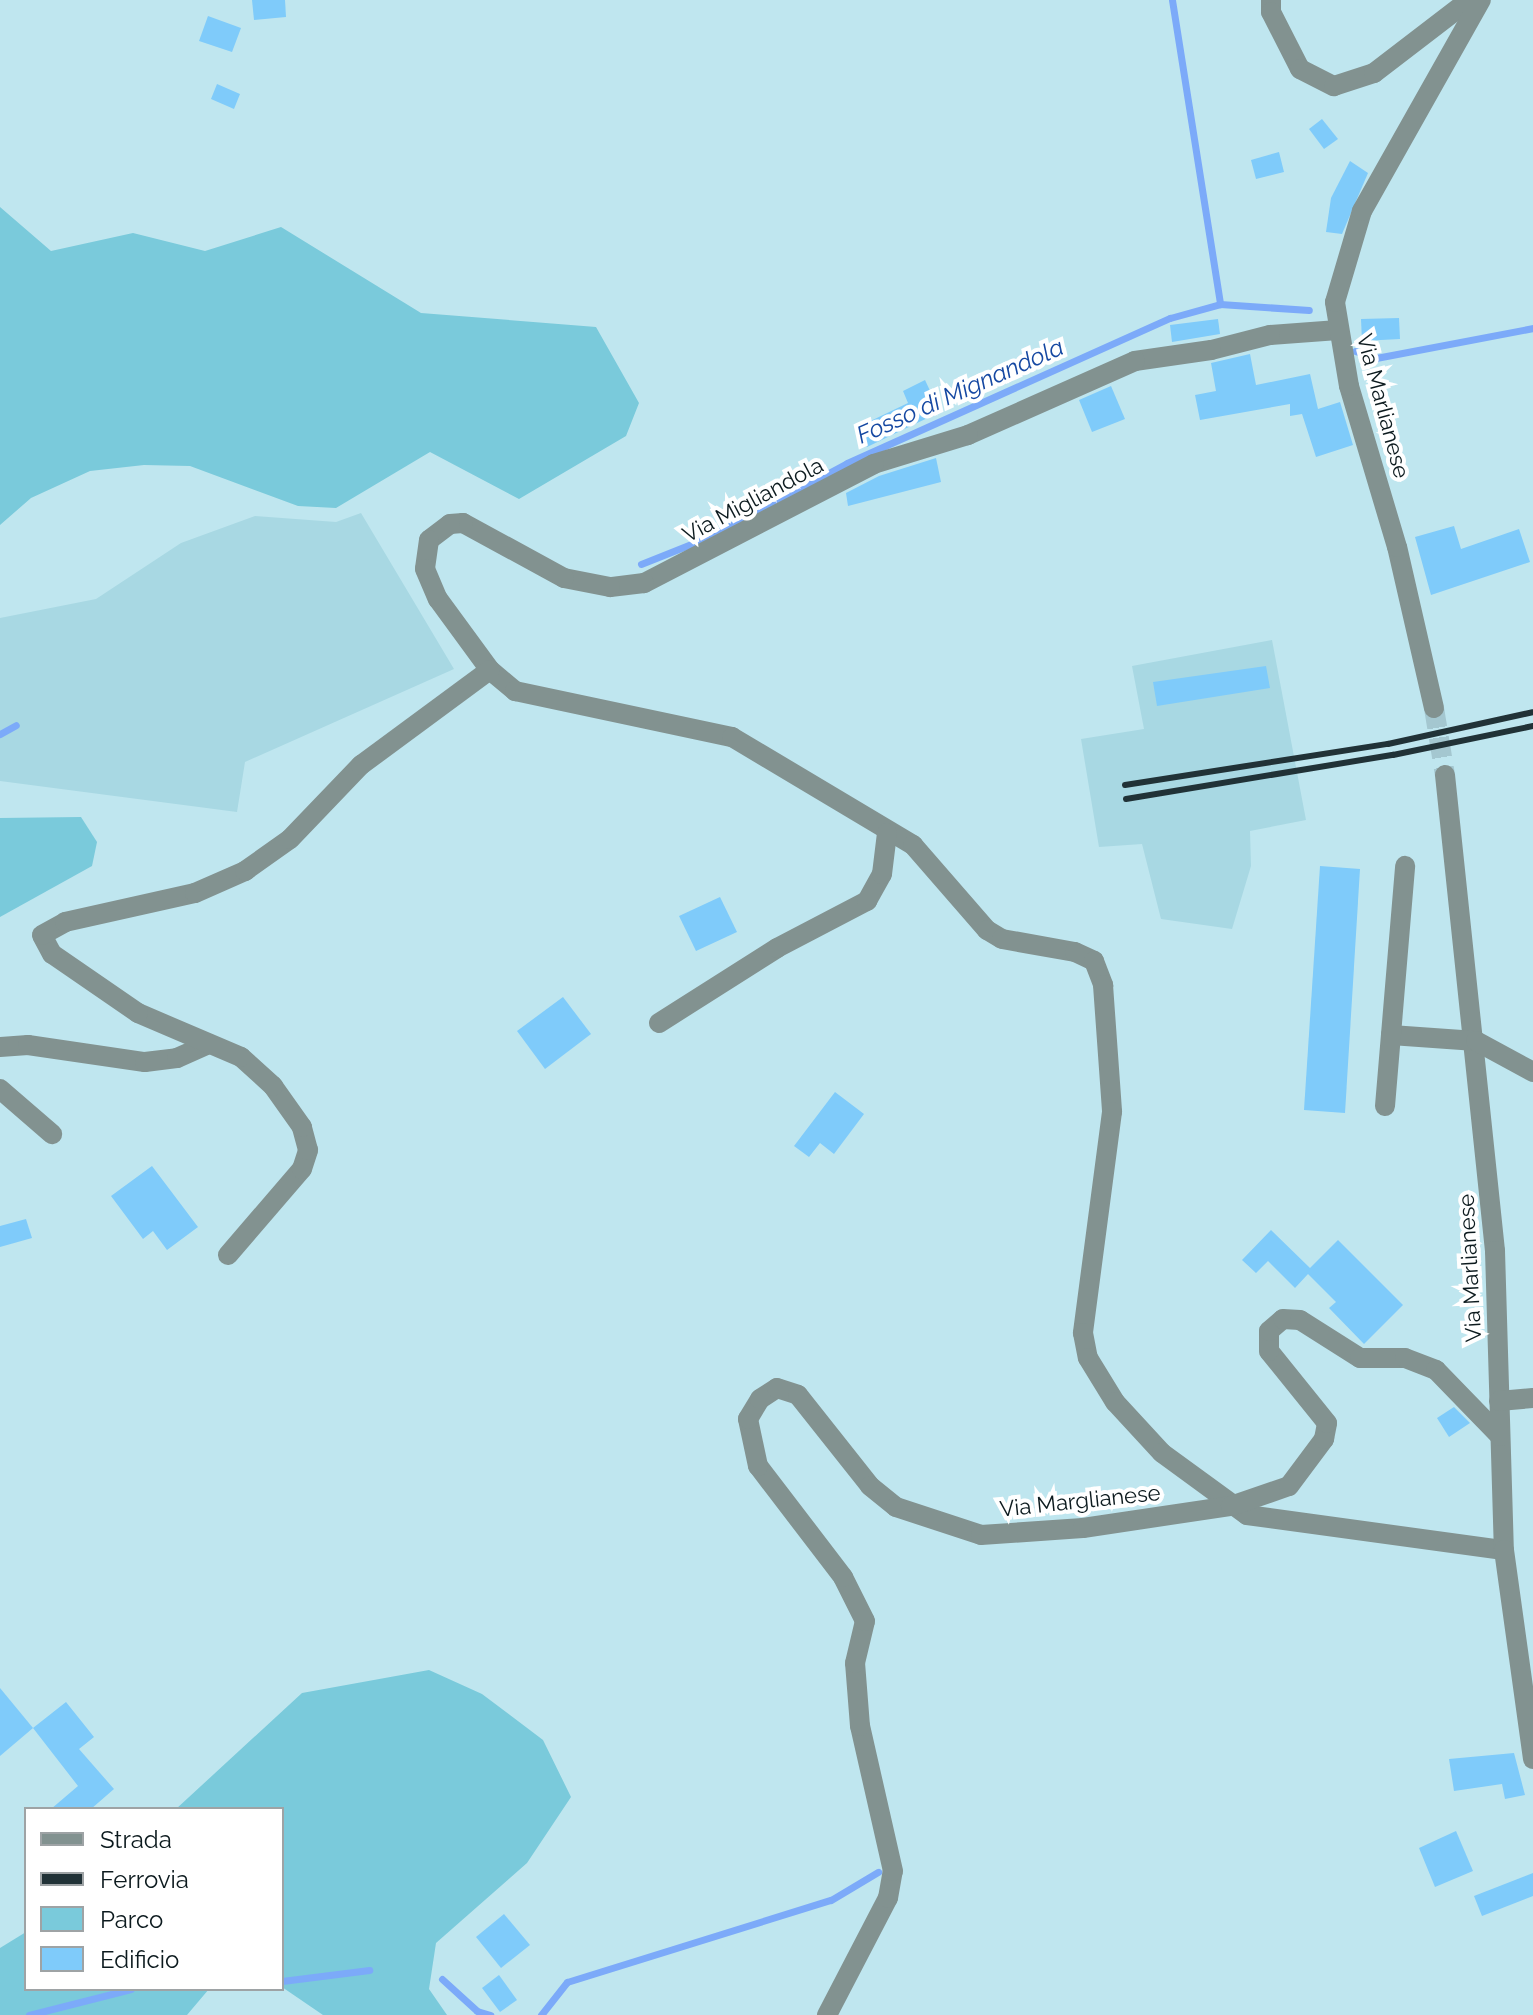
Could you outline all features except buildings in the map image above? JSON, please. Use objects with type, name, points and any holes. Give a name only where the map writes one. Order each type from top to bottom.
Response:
[{"type":"street","points":[[1271,0],[1271,12],[1300,69],[1334,86],[1374,73],[1469,0]]},
{"type":"street","name":"Via Marlianese","points":[[1434,708],[1397,547],[1349,386],[1335,302],[1362,211],[1481,0]]},
{"type":"street","name":"Via Migliandola","points":[[490,670],[430,586],[424,553],[429,540],[450,524],[463,523],[564,578],[610,587],[644,583],[874,464],[968,435],[1135,361],[1211,350],[1270,335],[1338,330]]},
{"type":"street","points":[[228,1255],[287,1189],[308,1150],[302,1127],[273,1086],[241,1057],[138,1013],[52,954],[42,935],[65,922],[195,893],[245,871],[290,839],[361,765],[490,670],[527,697],[732,737],[805,777],[926,856],[987,930],[1002,939],[1075,952],[1094,961],[1103,985],[1112,1112],[1084,1310],[1088,1358],[1138,1429],[1231,1506],[1270,1522],[1504,1550]]},
{"type":"street","name":"Via Marlianese","points":[[1445,775],[1476,1041],[1495,1251],[1504,1550],[1533,1759]]},
{"type":"street","points":[[659,1023],[777,948],[867,901],[882,874],[887,833]]},
{"type":"street","points":[[1385,1106],[1405,866]]},
{"type":"street","points":[[1391,1035],[1476,1041],[1533,1072]]},
{"type":"street","points":[[0,1047],[28,1045],[145,1062],[177,1058],[209,1044]]},
{"type":"street","points":[[0,1089],[52,1134]]},
{"type":"street","name":"Via Marglianese","points":[[827,2015],[888,1898],[893,1871],[860,1726],[855,1663],[865,1621],[843,1577],[758,1466],[748,1419],[760,1399],[777,1388],[798,1395],[870,1486],[896,1507],[981,1535],[1070,1530],[1231,1506],[1289,1486],[1326,1432],[1324,1416],[1269,1351],[1269,1331],[1283,1319],[1300,1320],[1360,1358],[1405,1358],[1436,1370],[1500,1436]]},
{"type":"street","points":[[1499,1401],[1533,1398]]},
{"type":"shaded area","points":[[361,513],[454,669],[245,762],[237,812],[0,781],[0,618],[96,599],[181,543],[255,516],[336,522]]},
{"type":"shaded area","points":[[1272,640],[1306,820],[1250,831],[1251,866],[1232,929],[1161,919],[1142,844],[1099,847],[1081,739],[1144,729],[1132,666]]},
{"type":"green space","points":[[0,207],[51,251],[133,233],[205,251],[281,227],[421,313],[596,327],[639,403],[626,436],[519,499],[430,452],[336,508],[298,506],[190,466],[144,465],[90,471],[31,498],[0,525]]},
{"type":"green space","points":[[81,817],[97,842],[92,866],[0,917],[0,818]]},
{"type":"green space","points":[[429,1670],[482,1694],[543,1740],[571,1797],[527,1863],[436,1943],[429,1989],[447,2015],[323,2015],[284,1988],[284,1807],[178,1807],[302,1693]]},
{"type":"green space","points":[[24,1933],[24,1991],[207,1991],[187,2015],[0,2015],[0,1948]]},
{"type":"waterway","points":[[1172,0],[1220,304]]},
{"type":"waterway","name":"Fosso di Mignandola","points":[[641,564],[711,536],[847,463],[1170,318],[1220,304],[1309,310]]},
{"type":"waterway","name":"Fosso di Mignandola","points":[[1355,351],[1376,358],[1533,328]]},
{"type":"waterway","name":"Fosso di Mignandola","points":[[0,734],[16,725]]},
{"type":"waterway","points":[[541,2015],[567,1982],[831,1900],[878,1872]]},
{"type":"waterway","points":[[284,1981],[369,1970]]},
{"type":"waterway","points":[[442,1979],[477,2011],[490,2015]]},
{"type":"waterway","points":[[29,2015],[123,1991]]},
{"type":"tunnel","points":[[1434,708],[1445,775]]},
{"type":"railway","points":[[1125,785],[1388,744],[1533,712]]},
{"type":"railway","points":[[1126,799],[1393,755],[1533,726]]}]
